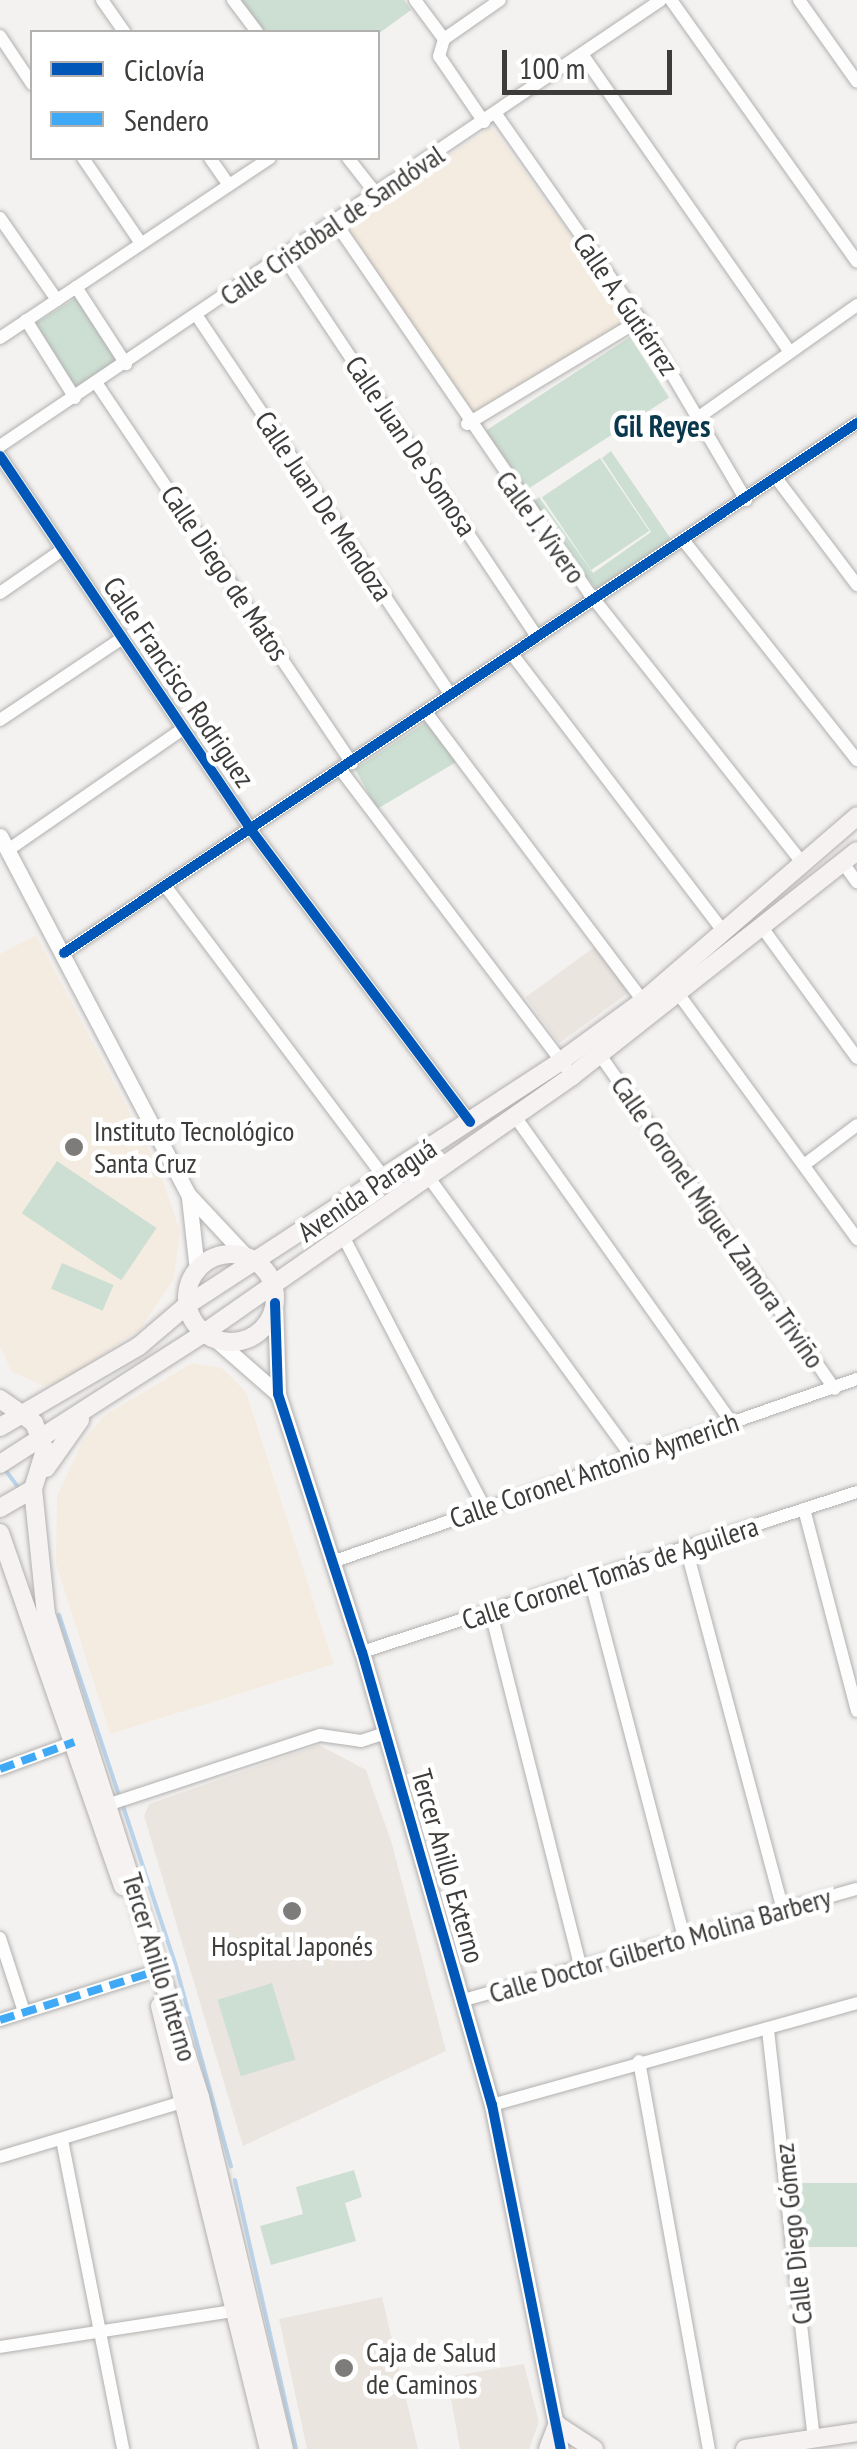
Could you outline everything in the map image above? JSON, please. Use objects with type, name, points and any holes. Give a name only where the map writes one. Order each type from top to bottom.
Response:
[{"type":"main road","name":"Avenida Paraguá","points":[[0,1464],[274,1294],[342,1234],[514,1116],[857,816]]},
{"type":"main road","name":"Avenida Paraguá","points":[[0,1427],[12,1404],[139,1346],[252,1260],[470,1122],[567,1068],[600,1055],[764,930],[850,857]]},
{"type":"main road","points":[[229,1254],[252,1260],[274,1294],[258,1332],[237,1341],[209,1336],[188,1305],[196,1270],[229,1254]]},
{"type":"main road","points":[[12,1404],[42,1437]]},
{"type":"main road","points":[[0,1508],[37,1483],[93,1405]]},
{"type":"main road","name":"Tercer Anillo Interno","points":[[42,1437],[37,1483],[46,1614],[150,1934],[232,2223],[279,2425],[272,2448]]},
{"type":"main road","name":"Tercer Anillo Interno","points":[[0,1532],[148,1966],[186,2101],[272,2448]]},
{"type":"main road","points":[[55,1685],[98,1793],[110,1804],[106,1822],[148,1966]]},
{"type":"main road","points":[[150,1934],[189,2086],[186,2101],[232,2223]]},
{"type":"main road","points":[[210,2196],[231,2264],[243,2270]]},
{"type":"main road","points":[[238,2310],[262,2393],[279,2425]]},
{"type":"main road","points":[[548,2449],[557,2425],[594,2449]]},
{"type":"main road","points":[[745,2449],[857,2432]]},
{"type":"street","points":[[102,0],[123,30]]},
{"type":"street","points":[[234,0],[256,30]]},
{"type":"street","points":[[415,0],[444,39],[500,0]]},
{"type":"street","name":"Calle Cristobal de Sandóval","points":[[0,446],[662,0]]},
{"type":"street","points":[[671,0],[857,262]]},
{"type":"street","points":[[798,0],[857,82]]},
{"type":"street","points":[[0,36],[30,81]]},
{"type":"street","name":"Calle A. Gutiérrez","points":[[444,39],[439,56],[490,118],[640,320],[746,500]]},
{"type":"street","points":[[582,54],[790,352]]},
{"type":"street","points":[[83,160],[140,242]]},
{"type":"street","points":[[211,160],[228,184]]},
{"type":"street","points":[[0,338],[267,160]]},
{"type":"street","points":[[350,160],[377,195]]},
{"type":"street","points":[[0,218],[57,300]]},
{"type":"street","name":"Calle J. Vivero","points":[[335,222],[467,424],[590,594],[599,598],[803,864]]},
{"type":"street","name":"Calle Juan De Somosa","points":[[283,256],[537,636]]},
{"type":"street","points":[[76,288],[126,364]]},
{"type":"street","points":[[699,416],[857,305]]},
{"type":"street","name":"Calle Juan De Mendoza","points":[[197,316],[451,695]]},
{"type":"street","points":[[26,320],[76,398]]},
{"type":"street","points":[[467,424],[640,320]]},
{"type":"street","name":"Calle Diego de Matos","points":[[97,384],[347,766],[567,1068]]},
{"type":"street","points":[[64,954],[857,424]]},
{"type":"street","name":"Calle Francisco Rodriguez","points":[[0,456],[251,830],[470,1122]]},
{"type":"street","points":[[776,479],[857,585]]},
{"type":"street","points":[[684,541],[857,760]]},
{"type":"street","points":[[0,592],[62,550]]},
{"type":"street","points":[[0,720],[121,639]]},
{"type":"street","points":[[512,654],[724,932]]},
{"type":"street","points":[[426,712],[643,1000]]},
{"type":"street","points":[[183,729],[4,843],[188,1194],[252,1260]]},
{"type":"street","points":[[850,857],[857,882]]},
{"type":"street","points":[[166,887],[384,1177]]},
{"type":"street","points":[[764,930],[857,1058]]},
{"type":"street","points":[[680,996],[857,1239]]},
{"type":"street","name":"Calle Coronel Miguel Zamora Triviño","points":[[600,1055],[835,1389]]},
{"type":"street","points":[[514,1116],[732,1423]]},
{"type":"street","points":[[804,1165],[857,1125]]},
{"type":"street","points":[[427,1175],[632,1457]]},
{"type":"street","points":[[188,1194],[196,1270]]},
{"type":"street","points":[[342,1234],[484,1507]]},
{"type":"street","name":"Tercer Anillo Externo","points":[[274,1294],[278,1394],[362,1652],[464,2000],[492,2105],[561,2449]]},
{"type":"street","points":[[209,1336],[278,1394]]},
{"type":"street","name":"Calle Coronel Antonio Aymerich","points":[[332,1562],[857,1379]]},
{"type":"street","name":"Calle Coronel Tomás de Aguilera","points":[[362,1652],[857,1492]]},
{"type":"street","points":[[804,1509],[857,1711]]},
{"type":"street","points":[[686,1548],[783,1910]]},
{"type":"street","points":[[590,1579],[684,1936]]},
{"type":"street","points":[[492,1612],[580,1964]]},
{"type":"street","points":[[110,1804],[320,1735],[361,1741],[385,1733]]},
{"type":"street","points":[[0,1769],[74,1742]]},
{"type":"street","name":"Calle Doctor Gilberto Molina Barbery","points":[[464,2000],[580,1964],[857,1889]]},
{"type":"street","points":[[0,1938],[24,2012]]},
{"type":"street","points":[[0,2020],[148,1966]]},
{"type":"street","points":[[492,2105],[857,2003]]},
{"type":"street","name":"Calle Diego Gómez","points":[[768,2030],[814,2438]]},
{"type":"street","points":[[639,2061],[710,2449]]},
{"type":"street","points":[[0,2158],[186,2101]]},
{"type":"street","points":[[62,2140],[122,2449]]},
{"type":"street","points":[[0,2347],[238,2310]]},
{"type":"shaded area","points":[[492,127],[628,314],[626,324],[477,415],[467,414],[347,228],[349,220]]},
{"type":"shaded area","name":"Instituto Tecnológico Santa Cruz","points":[[36,935],[158,1166],[180,1231],[174,1279],[140,1329],[65,1380],[43,1386],[11,1371],[0,1346],[0,954]]},
{"type":"shaded area","points":[[596,946],[630,992],[559,1043],[526,997]]},
{"type":"shaded area","points":[[192,1363],[222,1368],[246,1392],[334,1664],[110,1734],[56,1564],[57,1496],[82,1442],[105,1415]]},
{"type":"shaded area","name":"Hospital Japonés","points":[[319,1745],[366,1770],[392,1844],[446,2051],[243,2146],[144,1816],[149,1804]]},
{"type":"shaded area","name":"Caja de Salud de Caminos","points":[[382,2297],[418,2449],[307,2449],[279,2319]]},
{"type":"shaded area","points":[[524,2364],[539,2422],[529,2449],[460,2449],[447,2377]]},
{"type":"green space","points":[[241,0],[404,0],[411,10],[380,33],[263,30]]},
{"type":"green space","points":[[76,298],[117,355],[117,364],[75,391],[33,325]]},
{"type":"green space","points":[[630,337],[669,397],[524,492],[485,431]]},
{"type":"green space","points":[[611,451],[673,542],[598,591],[530,505],[539,497],[593,573],[651,532],[602,458]]},
{"type":"green space","points":[[600,458],[649,531],[591,570],[542,497]]},
{"type":"green space","points":[[426,722],[458,761],[377,809],[355,769]]},
{"type":"green space","points":[[57,1161],[156,1228],[121,1280],[22,1213]]},
{"type":"green space","points":[[62,1263],[114,1285],[103,1311],[51,1289]]},
{"type":"green space","points":[[272,1983],[295,2060],[241,2076],[217,2000]]},
{"type":"green space","points":[[354,2170],[362,2197],[345,2203],[356,2241],[271,2265],[260,2226],[303,2214],[296,2187]]},
{"type":"green space","points":[[795,2183],[857,2183],[857,2247],[795,2247]]},
{"type":"waterway","points":[[6,1471],[18,1487]]},
{"type":"waterway","points":[[59,1615],[118,1792]]},
{"type":"waterway","points":[[123,1806],[175,1963],[231,2166]]},
{"type":"waterway","points":[[235,2180],[296,2449]]},
{"type":"marked path","points":[[0,1769],[74,1742]]},
{"type":"marked path","points":[[0,2020],[150,1973]]},
{"type":"cycle path","points":[[64,953],[857,423]]},
{"type":"cycle path","points":[[0,456],[251,830],[470,1122]]},
{"type":"cycle path","points":[[275,1303],[278,1394],[362,1652],[492,2105],[561,2449]]},
{"type":"place","name":"Instituto Tecnológico Santa Cruz","points":[[74,1147]]},
{"type":"place","name":"Hospital Japonés","points":[[292,1911]]},
{"type":"place","name":"Caja de Salud de Caminos","points":[[344,2368]]},
{"type":"district","name":"Gil Reyes","points":[[662,426]]}]
